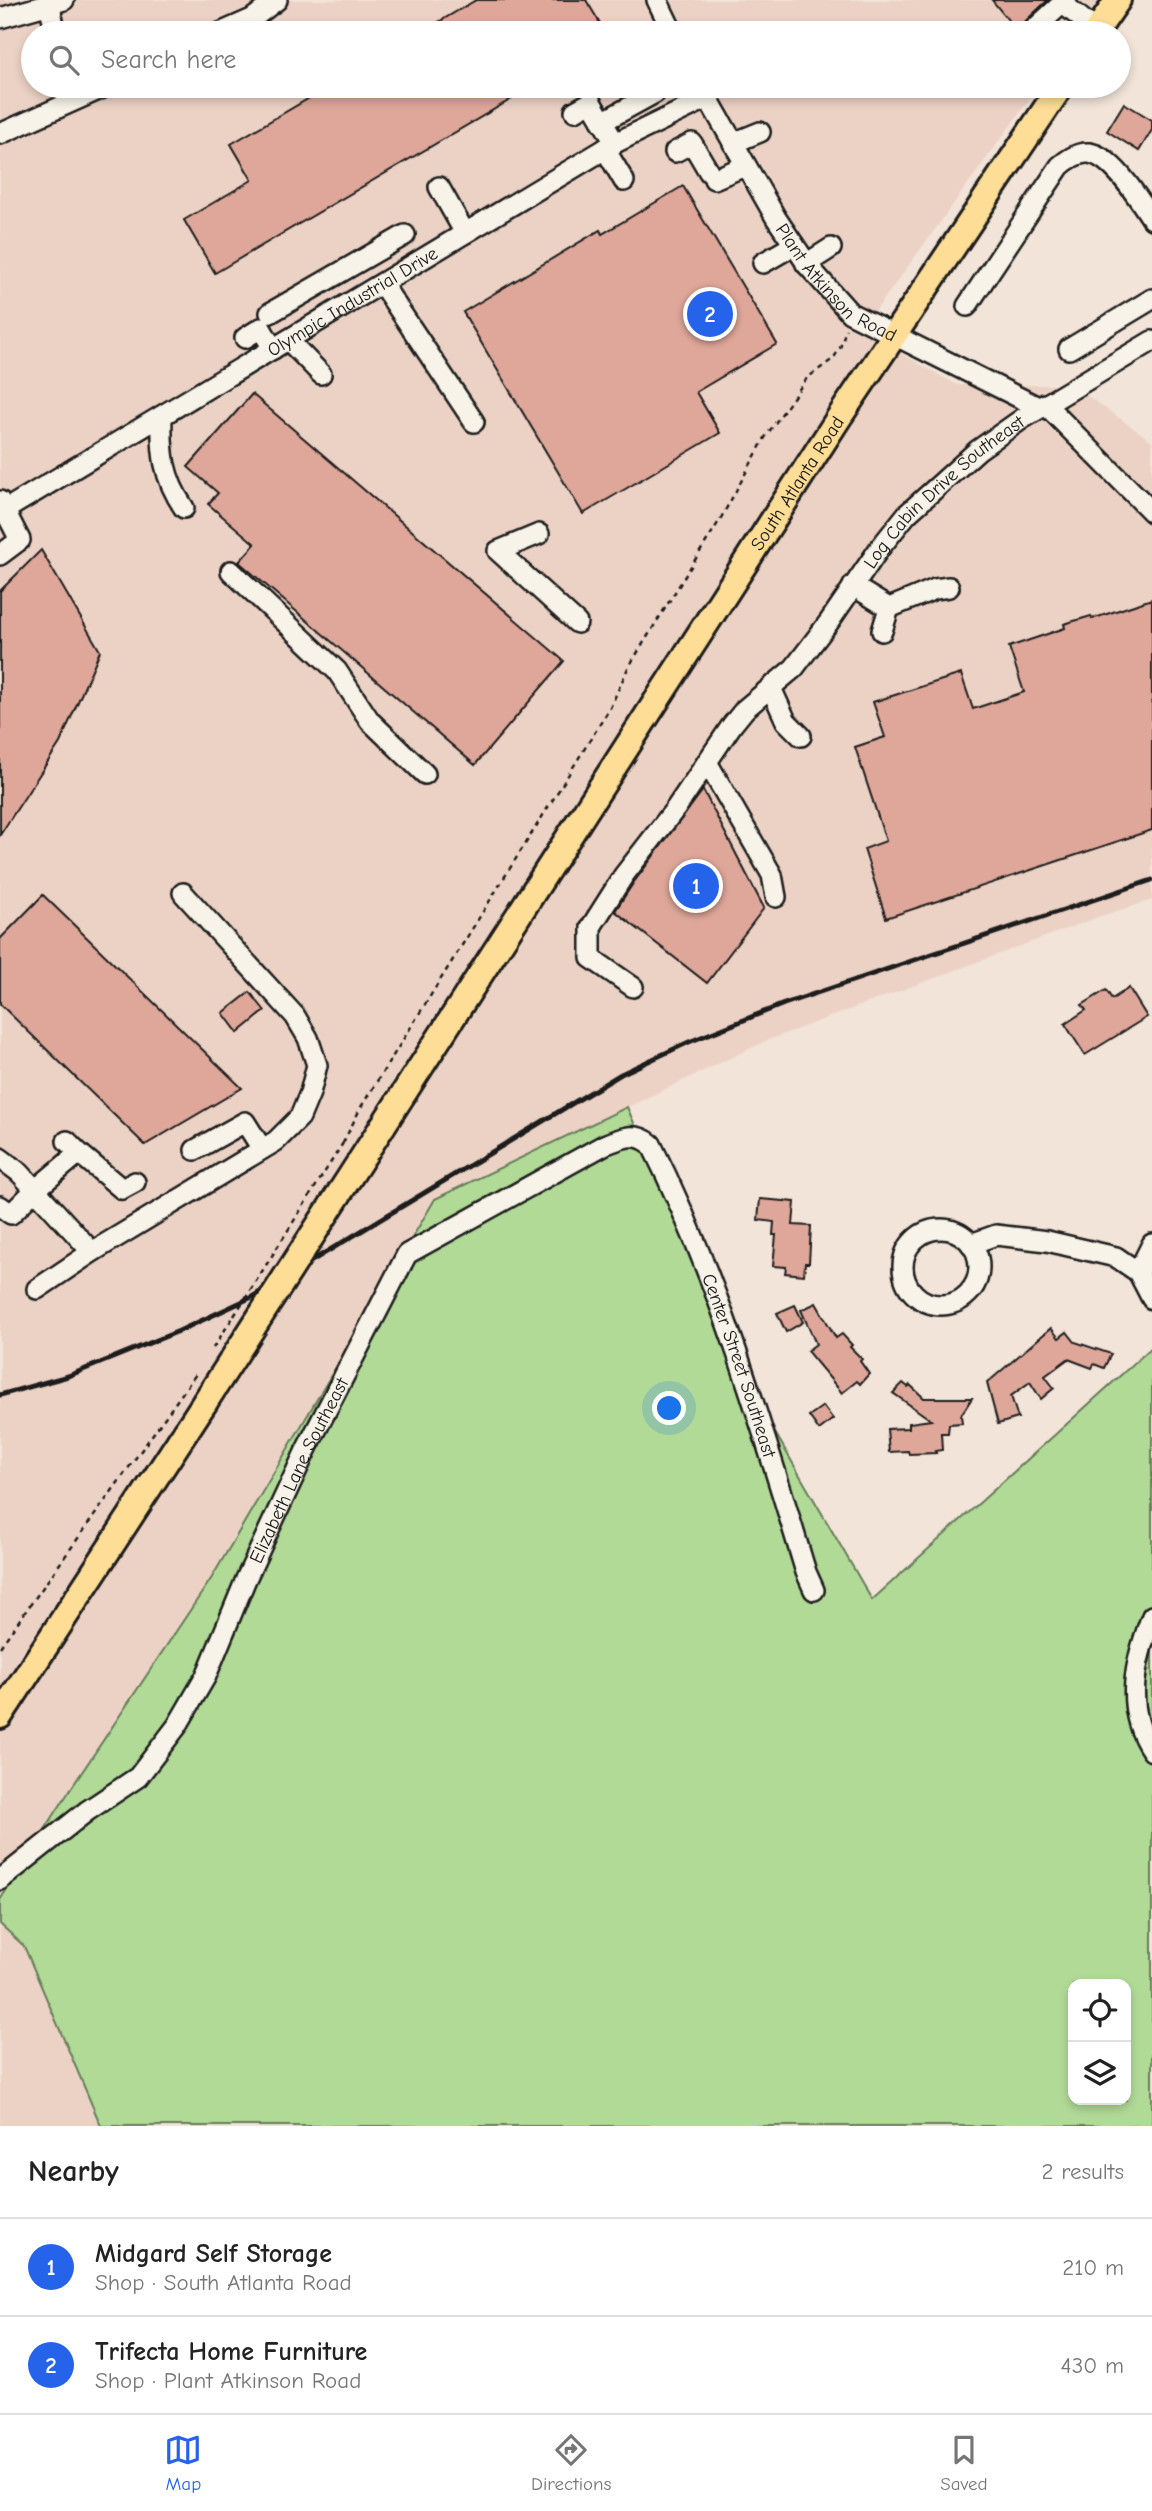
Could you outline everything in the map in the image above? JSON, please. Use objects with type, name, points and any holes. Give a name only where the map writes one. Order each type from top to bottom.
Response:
[{"type":"main road","points":[[1104,21],[1118,0]]},
{"type":"main road","name":"South Atlanta Road","points":[[0,1716],[540,885],[685,655],[1052,98]]},
{"type":"street","points":[[247,21],[277,0]]},
{"type":"street","points":[[657,0],[667,21]]},
{"type":"street","points":[[1043,21],[1066,0],[1068,7],[1084,21]]},
{"type":"street","points":[[0,18],[57,2],[56,21]]},
{"type":"street","points":[[0,134],[65,98]]},
{"type":"street","points":[[603,122],[646,98]]},
{"type":"street","name":"Olympic Industrial Drive","points":[[2,508],[162,416],[694,98]]},
{"type":"street","name":"Plant Atkinson Road","points":[[708,98],[745,166],[794,245],[850,313],[1042,405],[1152,512]]},
{"type":"street","points":[[575,111],[591,102],[603,122],[624,181]]},
{"type":"street","points":[[733,143],[760,132]]},
{"type":"street","points":[[675,152],[692,143],[711,176],[745,166]]},
{"type":"street","points":[[967,306],[1060,166],[1072,156],[1089,153],[1103,160],[1118,172],[1152,219]]},
{"type":"street","points":[[439,187],[465,233]]},
{"type":"street","points":[[321,374],[280,345],[260,320],[337,265],[411,232],[420,261]]},
{"type":"street","points":[[763,263],[794,245]]},
{"type":"street","points":[[807,264],[831,248]]},
{"type":"street","points":[[382,284],[474,422]]},
{"type":"street","points":[[1069,349],[1152,299]]},
{"type":"street","name":"Log Cabin Drive Southeast","points":[[633,987],[591,958],[590,927],[624,875],[676,808],[745,709],[773,687],[812,646],[907,514],[942,480],[978,450],[1042,405],[1152,341]]},
{"type":"street","points":[[162,416],[161,452],[175,494],[184,508]]},
{"type":"street","points":[[0,555],[20,540],[2,508]]},
{"type":"street","points":[[538,534],[498,551],[577,623]]},
{"type":"street","points":[[231,572],[337,671],[370,721],[425,774]]},
{"type":"street","points":[[853,586],[889,608]]},
{"type":"street","points":[[889,608],[935,589],[949,587]]},
{"type":"street","points":[[882,631],[889,608]]},
{"type":"street","points":[[773,687],[786,720],[802,736]]},
{"type":"street","points":[[707,762],[772,875],[776,897]]},
{"type":"street","points":[[37,1289],[92,1252],[276,1141],[300,1117],[310,1093],[317,1065],[309,1038],[295,1016],[183,893]]},
{"type":"street","points":[[195,1150],[245,1122],[262,1149]]},
{"type":"street","name":"Elizabeth Lane Southeast","points":[[0,1880],[87,1811],[138,1777],[177,1726],[206,1676],[246,1580],[308,1446],[407,1254],[604,1145],[636,1136],[651,1144]]},
{"type":"street","name":"Center Street Southeast","points":[[651,1144],[687,1223],[751,1390],[806,1572],[814,1590]]},
{"type":"street","points":[[4,1212],[35,1190],[73,1147],[122,1189],[135,1182]]},
{"type":"street","points":[[0,1158],[20,1173],[92,1252]]},
{"type":"street","points":[[971,1244],[996,1235],[1047,1241],[1116,1257],[1138,1272],[1152,1299]]},
{"type":"street","points":[[1138,1272],[1152,1244]]},
{"type":"street","points":[[1152,1616],[1141,1645],[1133,1699],[1144,1740],[1152,1751]]},
{"type":"path","points":[[214,1348],[610,708],[628,668],[720,518],[766,436],[807,378],[834,359],[850,313]]},
{"type":"path","points":[[0,1647],[200,1369]]},
{"type":"shaded area","points":[[0,0],[1101,0],[1086,21],[21,21],[21,98],[1030,98],[861,331],[957,385],[1072,385],[1152,441],[1152,900],[1101,916],[768,1040],[435,1199],[211,1579],[0,1900]]},
{"type":"shaded area","points":[[0,1924],[24,1946],[101,2126],[0,2126]]},
{"type":"green space","points":[[627,1107],[751,1391],[872,1600],[1152,1347],[1152,2126],[101,2126],[24,1946],[0,1924],[0,1900],[211,1579],[435,1199]]},
{"type":"building","points":[[476,0],[586,0],[599,21],[440,21]]},
{"type":"building","points":[[992,0],[1048,0],[1026,21],[1009,21]]},
{"type":"building","points":[[310,98],[514,98],[215,273],[184,220],[252,180],[231,144]]},
{"type":"building","points":[[1124,103],[1152,120],[1152,130],[1139,151],[1107,131]]},
{"type":"building","points":[[683,186],[777,344],[696,392],[720,433],[583,514],[463,312],[600,230],[602,234]]},
{"type":"building","points":[[252,394],[564,661],[475,765],[239,562],[255,544],[208,504],[218,493],[188,467]]},
{"type":"building","points":[[41,550],[100,651],[60,743],[0,835],[0,591]]},
{"type":"building","points":[[1152,599],[1152,830],[886,918],[864,849],[886,841],[855,747],[885,737],[873,702],[961,674],[973,709],[1024,692],[1009,647],[1065,628],[1064,624],[1091,616],[1092,619]]},
{"type":"building","points":[[703,790],[764,908],[707,983],[615,911]]},
{"type":"building","points":[[43,895],[242,1088],[145,1145],[0,1004],[0,939]]},
{"type":"building","points":[[1129,988],[1147,1017],[1085,1055],[1065,1024],[1086,1010],[1082,1005],[1106,990],[1112,999]]},
{"type":"building","points":[[250,992],[265,1011],[238,1033],[223,1013]]},
{"type":"building","points":[[760,1199],[795,1202],[793,1225],[811,1226],[809,1263],[805,1263],[804,1275],[785,1273],[786,1267],[773,1266],[776,1235],[773,1235],[774,1222],[758,1220]]},
{"type":"building","points":[[816,1303],[836,1338],[842,1334],[862,1359],[860,1361],[869,1374],[860,1384],[857,1381],[842,1393],[807,1351],[816,1344],[801,1310]]},
{"type":"building","points":[[795,1305],[803,1322],[786,1332],[777,1313]]},
{"type":"building","points":[[1051,1328],[1059,1338],[1067,1332],[1075,1342],[1111,1354],[1104,1368],[1094,1364],[1092,1368],[1068,1359],[1045,1376],[1054,1388],[1041,1399],[1030,1382],[1011,1396],[1018,1418],[998,1424],[987,1383]]},
{"type":"building","points":[[903,1383],[908,1387],[910,1385],[924,1398],[972,1398],[961,1415],[962,1423],[949,1424],[948,1433],[941,1433],[942,1450],[935,1451],[936,1453],[889,1452],[887,1429],[909,1428],[909,1423],[931,1420],[893,1393]]},
{"type":"building","points":[[823,1406],[833,1419],[819,1430],[809,1416]]},
{"type":"railway","points":[[0,1395],[68,1376],[179,1331],[252,1297],[621,1074],[689,1042],[784,1004],[1152,880]]},
{"type":"place","name":"Trifecta Home Furniture","points":[[710,314]]},
{"type":"place","name":"Midgard Self Storage","points":[[696,886]]}]
